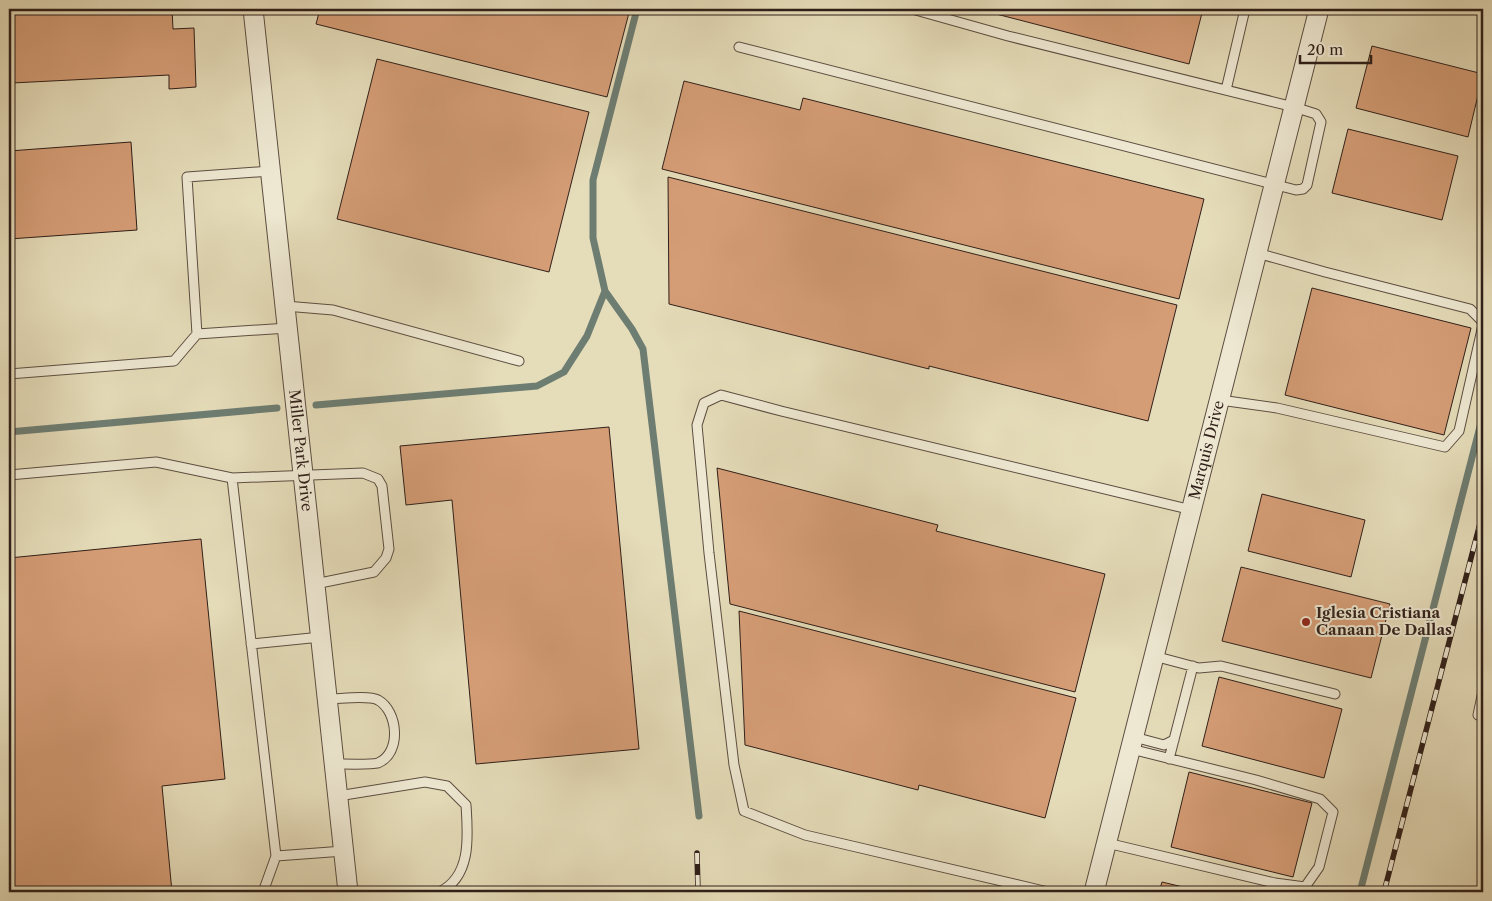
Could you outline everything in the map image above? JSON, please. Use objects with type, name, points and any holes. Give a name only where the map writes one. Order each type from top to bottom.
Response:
[{"type":"street","name":"Miller Park Drive","points":[[253,9],[348,892]]},
{"type":"street","name":"Marquis Drive","points":[[1094,892],[1319,9]]},
{"type":"lane","points":[[739,47],[1274,185],[1296,190],[1303,189],[1307,184],[1321,122],[1316,114],[1008,36],[912,9]]},
{"type":"lane","points":[[1226,90],[1245,9]]},
{"type":"lane","points":[[198,334],[187,176],[270,171]]},
{"type":"lane","points":[[1220,400],[1277,408],[1445,447],[1459,431],[1483,324],[1470,309],[1257,253]]},
{"type":"lane","points":[[285,306],[333,310],[519,361]]},
{"type":"lane","points":[[9,374],[174,361],[198,334],[288,328]]},
{"type":"lane","points":[[1048,892],[804,835],[744,811],[734,765],[709,553],[697,425],[704,403],[720,395],[781,412],[1192,510]]},
{"type":"lane","points":[[9,475],[156,462],[232,478],[363,473],[378,479],[382,486],[389,549],[386,558],[374,572],[315,584]]},
{"type":"lane","points":[[232,478],[276,856],[264,892]]},
{"type":"lane","points":[[251,644],[321,637]]},
{"type":"lane","points":[[1154,656],[1200,668],[1221,666],[1335,694]]},
{"type":"lane","points":[[1169,759],[1193,666]]},
{"type":"lane","points":[[1483,691],[1478,715],[1483,716]]},
{"type":"lane","points":[[328,699],[372,698],[379,700],[385,705],[392,716],[395,735],[393,745],[388,754],[378,763],[335,764]]},
{"type":"lane","points":[[1132,743],[1164,745],[1174,740]]},
{"type":"lane","points":[[1107,843],[1275,883],[1305,887],[1319,867],[1333,812],[1320,799],[1256,780],[1169,759],[1132,743]]},
{"type":"lane","points":[[338,796],[425,782],[447,786],[466,804],[468,834],[466,857],[459,876],[439,892]]},
{"type":"lane","points":[[276,856],[344,851]]},
{"type":"building","points":[[9,9],[172,9],[173,29],[194,28],[196,87],[169,89],[169,75],[12,83],[13,107],[9,107]]},
{"type":"building","points":[[320,9],[630,9],[607,97],[316,24]]},
{"type":"building","points":[[977,9],[1203,9],[1189,64]]},
{"type":"building","points":[[1372,46],[1483,74],[1468,137],[1356,108]]},
{"type":"building","points":[[377,59],[589,112],[549,272],[337,219]]},
{"type":"building","points":[[684,81],[800,110],[803,98],[1204,199],[1179,299],[662,169]]},
{"type":"building","points":[[1348,129],[1458,156],[1442,220],[1332,193]]},
{"type":"building","points":[[131,142],[137,230],[9,239],[9,151]]},
{"type":"building","points":[[668,177],[1177,305],[1148,421],[669,304]]},
{"type":"building","points":[[1312,288],[1471,328],[1444,435],[1285,395]]},
{"type":"building","points":[[609,427],[639,749],[476,764],[452,500],[406,505],[400,446]]},
{"type":"building","points":[[717,468],[938,525],[936,531],[1105,574],[1075,692],[730,604]]},
{"type":"building","points":[[1262,494],[1365,520],[1351,577],[1248,551]]},
{"type":"building","points":[[201,539],[225,779],[162,786],[172,892],[9,892],[9,558]]},
{"type":"building","name":"Iglesia Cristiana Canaan De Dallas","points":[[1241,567],[1390,604],[1371,678],[1222,641]]},
{"type":"building","points":[[739,611],[1076,698],[1045,818],[919,785],[918,790],[745,745]]},
{"type":"building","points":[[1219,677],[1342,709],[1324,778],[1202,746]]},
{"type":"building","points":[[1189,772],[1312,803],[1293,877],[1171,847]]},
{"type":"building","points":[[1162,882],[1204,892],[1159,892]]},
{"type":"waterway","points":[[316,405],[537,386],[564,372],[587,336],[605,291],[593,238],[593,180],[637,9]]},
{"type":"waterway","points":[[605,291],[632,329],[643,349],[699,816]]},
{"type":"waterway","points":[[9,432],[277,408]]},
{"type":"waterway","points":[[1360,892],[1483,415]]},
{"type":"railway","points":[[1384,892],[1483,512]]},
{"type":"railway","points":[[697,853],[698,892]]},
{"type":"place","name":"Iglesia Cristiana Canaan De Dallas","points":[[1306,622]]}]
